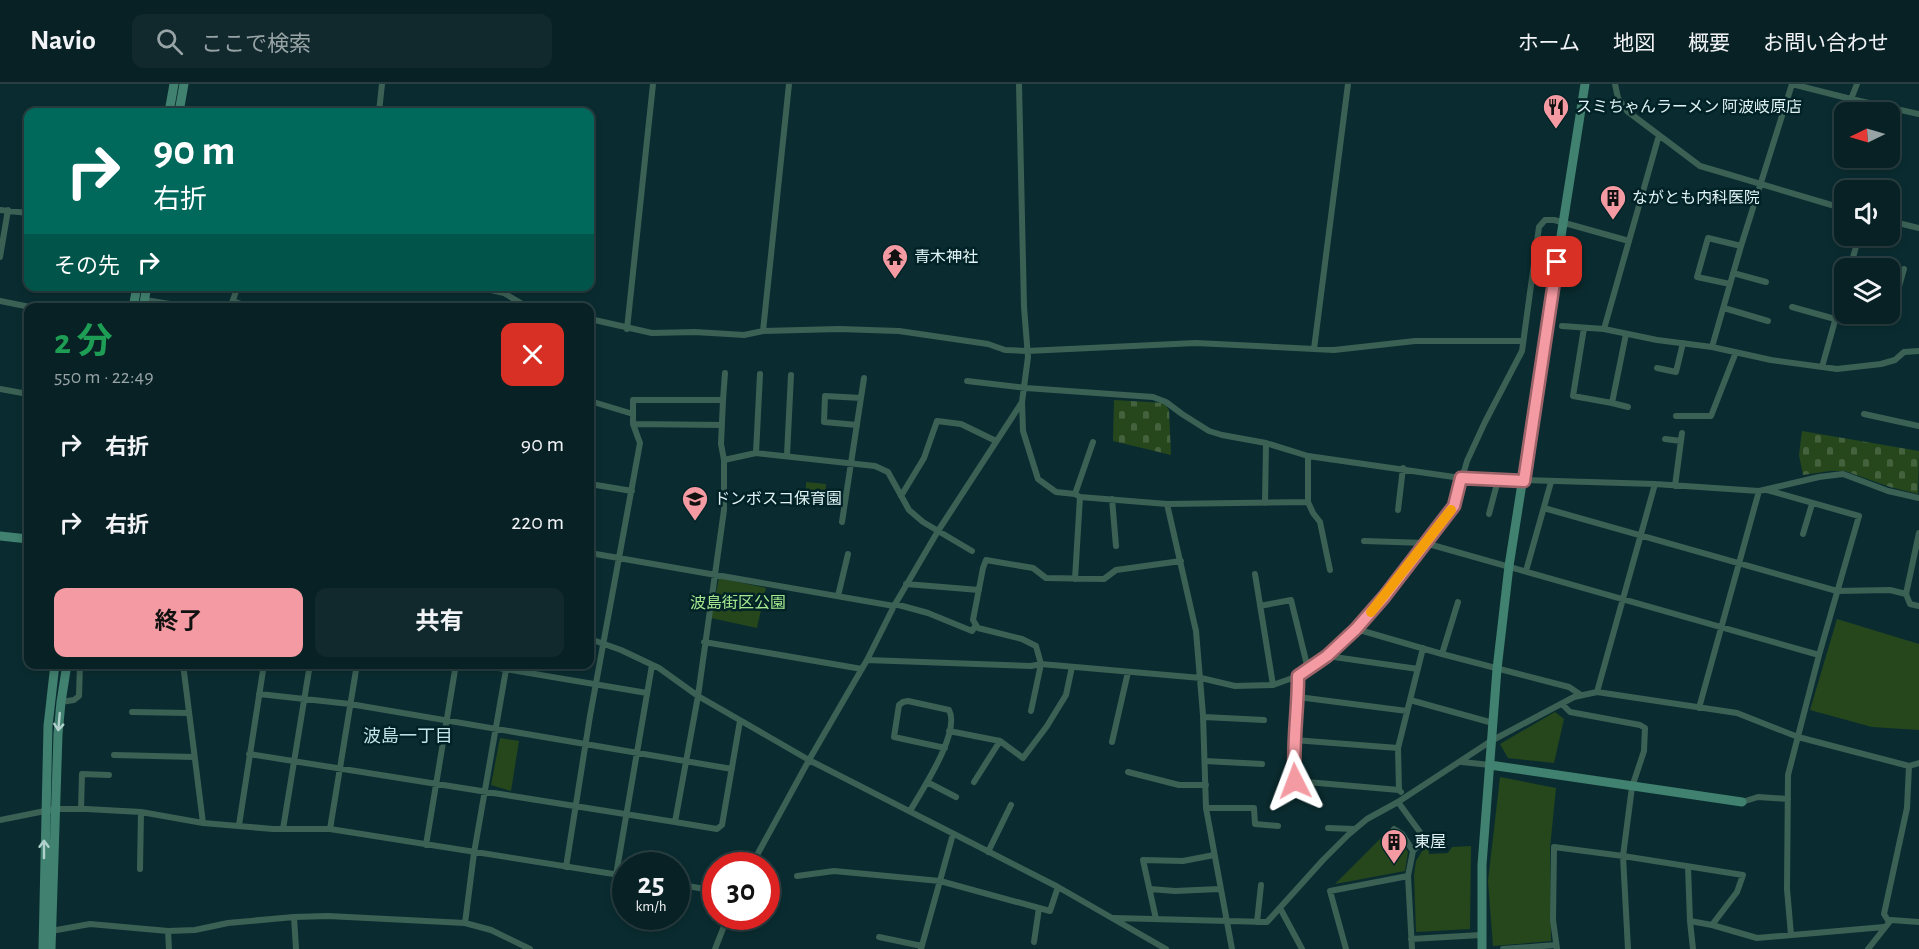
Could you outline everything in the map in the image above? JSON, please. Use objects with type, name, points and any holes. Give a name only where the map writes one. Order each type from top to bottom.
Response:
[{"type":"street","points":[[170,108],[174,84]]},
{"type":"street","points":[[180,108],[184,84]]},
{"type":"street","points":[[379,108],[382,84]]},
{"type":"street","points":[[627,329],[653,84]]},
{"type":"street","points":[[764,331],[789,84]]},
{"type":"street","points":[[1019,84],[1028,357],[1026,387],[1022,402],[1023,431],[1038,480],[1056,492],[1112,500],[1167,504],[1308,502]]},
{"type":"street","points":[[1314,349],[1348,84]]},
{"type":"street","points":[[1482,949],[1482,865],[1497,669],[1509,566],[1585,84]]},
{"type":"street","points":[[1615,84],[1618,98],[1627,111],[1701,166],[1834,206]]},
{"type":"street","points":[[1712,347],[1792,84],[1862,102]]},
{"type":"street","points":[[1851,99],[1857,84]]},
{"type":"street","points":[[1900,110],[1919,114]]},
{"type":"street","points":[[1604,329],[1659,135]]},
{"type":"street","points":[[0,210],[24,212]]},
{"type":"street","points":[[0,257],[8,210]]},
{"type":"street","points":[[867,660],[1031,666],[1041,664],[1201,678],[1235,686],[1273,685],[1298,676],[1327,656],[1356,629],[1384,597],[1454,506],[1461,478],[1485,422],[1522,351],[1539,227],[1545,220],[1563,222],[1629,241]]},
{"type":"street","points":[[1900,223],[1919,228]]},
{"type":"street","points":[[1730,285],[1697,277],[1705,248],[1708,238],[1741,246]]},
{"type":"street","points":[[1900,283],[1904,269]]},
{"type":"street","points":[[1733,273],[1766,282]]},
{"type":"street","points":[[495,291],[504,293],[521,303]]},
{"type":"street","points":[[0,301],[24,306]]},
{"type":"street","points":[[1792,307],[1834,319]]},
{"type":"street","points":[[1724,308],[1768,321]]},
{"type":"street","points":[[594,320],[652,333],[695,332],[744,335],[764,331],[839,329],[899,331],[988,344],[1005,350],[1027,351],[1196,344],[1334,350],[1416,340],[1523,341]]},
{"type":"street","points":[[1822,367],[1834,323]]},
{"type":"street","points":[[1562,326],[1604,329],[1683,344],[1712,347],[1771,360],[1837,369],[1881,364],[1895,360],[1904,352],[1919,351]]},
{"type":"street","points":[[1584,327],[1573,396],[1628,407]]},
{"type":"street","points":[[1612,403],[1626,334]]},
{"type":"street","points":[[1657,368],[1676,372],[1683,344]]},
{"type":"street","points":[[1676,416],[1711,416],[1736,352]]},
{"type":"street","points":[[675,822],[698,696],[724,510],[724,460],[721,444],[725,373]]},
{"type":"street","points":[[756,453],[760,374]]},
{"type":"street","points":[[787,455],[790,375]]},
{"type":"street","points":[[842,522],[864,378]]},
{"type":"street","points":[[967,381],[1153,397],[1166,402],[1209,431],[1266,443],[1308,456],[1461,478],[1763,490],[1859,516],[1819,655],[1788,775],[1787,889],[1791,935]]},
{"type":"street","points":[[0,389],[24,393]]},
{"type":"street","points":[[857,425],[824,422],[825,396],[861,398]]},
{"type":"street","points":[[566,867],[596,684],[640,443],[633,424],[633,400],[723,400]]},
{"type":"street","points":[[594,402],[633,414]]},
{"type":"street","points":[[759,852],[808,760],[867,660],[906,584],[1022,402]]},
{"type":"street","points":[[1864,414],[1919,426]]},
{"type":"street","points":[[901,496],[924,458],[937,421],[961,424],[996,441]]},
{"type":"street","points":[[633,424],[722,425]]},
{"type":"street","points":[[1675,486],[1682,433]]},
{"type":"street","points":[[1665,439],[1681,441]]},
{"type":"street","points":[[1075,579],[1078,496],[1093,442]]},
{"type":"street","points":[[1265,503],[1266,443]]},
{"type":"street","points":[[724,460],[756,453],[875,466],[888,472],[909,510],[938,531],[972,550]]},
{"type":"street","points":[[1308,456],[1308,502],[1320,522],[1330,570]]},
{"type":"street","points":[[1398,510],[1403,468]]},
{"type":"street","points":[[1763,490],[1819,477],[1844,474],[1888,491],[1919,498]]},
{"type":"street","points":[[1489,514],[1498,480]]},
{"type":"street","points":[[1526,571],[1551,482]]},
{"type":"street","points":[[1598,692],[1655,484]]},
{"type":"street","points":[[594,485],[632,491]]},
{"type":"street","points":[[1699,708],[1721,626],[1763,490]]},
{"type":"street","points":[[1112,500],[1116,546]]},
{"type":"street","points":[[1167,504],[1196,631],[1204,717],[1206,808],[1219,889],[1232,949]]},
{"type":"street","points":[[1803,534],[1812,504]]},
{"type":"street","points":[[1544,508],[1837,591],[1890,590],[1906,594]]},
{"type":"street","points":[[1919,532],[1906,594],[1910,604],[1919,606]]},
{"type":"street","points":[[0,536],[24,539]]},
{"type":"street","points":[[1364,542],[1425,543],[1819,655]]},
{"type":"street","points":[[594,554],[894,605],[928,613],[972,632],[976,625]]},
{"type":"street","points":[[838,596],[848,554]]},
{"type":"street","points":[[1031,711],[1041,664],[1036,646],[1022,639],[978,628],[973,620],[986,560],[1033,568],[1046,578],[1075,579],[1104,579],[1116,570],[1181,561]]},
{"type":"street","points":[[1255,574],[1273,685]]},
{"type":"street","points":[[906,584],[979,590]]},
{"type":"street","points":[[1260,606],[1291,600],[1308,669]]},
{"type":"street","points":[[1442,654],[1458,602]]},
{"type":"street","points":[[1356,629],[1569,687],[1581,695]]},
{"type":"street","points":[[594,641],[652,665],[698,696],[808,760],[1058,887],[1166,949]]},
{"type":"street","points":[[704,642],[862,669]]},
{"type":"street","points":[[1399,790],[1398,748],[1424,648]]},
{"type":"street","points":[[1327,656],[1418,669]]},
{"type":"street","points":[[620,852],[652,665]]},
{"type":"street","points":[[949,731],[1000,741],[1023,758],[1066,695],[1072,667]]},
{"type":"street","points":[[43,949],[44,812],[48,726],[54,669]]},
{"type":"street","points":[[51,949],[61,702],[66,669]]},
{"type":"street","points":[[61,702],[74,700],[79,696],[80,669]]},
{"type":"street","points":[[183,669],[203,823]]},
{"type":"street","points":[[239,825],[263,669]]},
{"type":"street","points":[[283,830],[309,669]]},
{"type":"street","points":[[330,829],[356,669]]},
{"type":"street","points":[[426,845],[455,669]]},
{"type":"street","points":[[465,923],[474,853],[506,669]]},
{"type":"street","points":[[517,669],[647,693]]},
{"type":"street","points":[[1112,742],[1128,672]]},
{"type":"street","points":[[1298,676],[1294,740],[1295,781],[1399,790],[1405,796]]},
{"type":"street","points":[[1114,918],[1267,922],[1323,860],[1367,819],[1398,802],[1491,741],[1581,695],[1598,692],[1737,713],[1798,737],[1909,766],[1919,763]]},
{"type":"street","points":[[259,694],[350,704],[732,769]]},
{"type":"street","points":[[1298,698],[1407,711]]},
{"type":"street","points":[[1410,700],[1493,723]]},
{"type":"street","points":[[910,811],[945,748],[952,716],[949,710],[908,701],[899,705],[894,737],[945,748]]},
{"type":"street","points":[[1562,704],[1570,712],[1640,725],[1645,728],[1644,751],[1632,787],[1623,856],[1628,949]]},
{"type":"street","points":[[132,712],[188,713]]},
{"type":"street","points":[[1204,717],[1264,720]]},
{"type":"street","points":[[249,754],[717,829],[722,825],[740,721]]},
{"type":"street","points":[[1294,740],[1398,748]]},
{"type":"street","points":[[974,782],[1000,741]]},
{"type":"street","points":[[114,755],[194,757]]},
{"type":"street","points":[[1205,761],[1262,764]]},
{"type":"street","points":[[1461,762],[1742,802],[1758,797],[1788,799]]},
{"type":"street","points":[[1887,924],[1884,914],[1906,817],[1909,766]]},
{"type":"street","points":[[1128,772],[1179,785],[1206,785]]},
{"type":"street","points":[[81,809],[82,774],[109,775]]},
{"type":"street","points":[[927,782],[956,797]]},
{"type":"street","points":[[1398,802],[1425,839],[1413,851],[1408,876],[1412,949]]},
{"type":"street","points":[[988,852],[1011,805]]},
{"type":"street","points":[[1206,808],[1254,808],[1255,824],[1278,826]]},
{"type":"street","points":[[0,820],[56,809],[141,812],[203,823],[283,830],[330,829],[612,874]]},
{"type":"street","points":[[140,869],[141,812]]},
{"type":"street","points":[[1328,828],[1355,829]]},
{"type":"street","points":[[1394,829],[1402,834],[1413,851]]},
{"type":"street","points":[[879,937],[921,948],[953,834]]},
{"type":"street","points":[[1503,949],[1557,947],[1553,920],[1554,847],[1743,875],[1737,892],[1712,925]]},
{"type":"street","points":[[1156,919],[1143,860],[1183,861],[1214,855]]},
{"type":"street","points":[[1689,867],[1693,949]]},
{"type":"street","points":[[796,876],[834,871],[940,881],[1050,911],[1058,887]]},
{"type":"street","points":[[1346,949],[1330,891],[1408,876]]},
{"type":"street","points":[[1257,922],[1261,885]]},
{"type":"street","points":[[1150,889],[1175,891],[1219,889]]},
{"type":"street","points":[[1034,942],[1040,908]]},
{"type":"street","points":[[1280,908],[1302,949]]},
{"type":"street","points":[[51,931],[90,924],[168,931],[195,930],[228,923],[328,916],[465,923],[491,930],[530,949]]},
{"type":"street","points":[[294,917],[296,949]]},
{"type":"street","points":[[1868,949],[1891,920],[1919,922]]},
{"type":"street","points":[[1690,921],[1757,938],[1887,924]]},
{"type":"street","points":[[715,949],[722,930]]},
{"type":"street","points":[[168,931],[169,949]]},
{"type":"street","points":[[1411,939],[1481,935]]},
{"type":"green space","points":[[1114,400],[1164,403],[1169,410],[1171,455],[1113,441]]},
{"type":"green space","points":[[1802,431],[1919,451],[1918,494],[1845,471],[1803,475],[1799,455]]},
{"type":"green space","points":[[806,482],[826,484],[825,498],[806,493]]},
{"type":"green space","name":"波島街区公園","points":[[719,578],[766,588],[757,628],[711,618]]},
{"type":"green space","points":[[1837,619],[1919,644],[1919,730],[1872,727],[1810,710]]},
{"type":"green space","points":[[1555,712],[1564,719],[1554,763],[1508,758],[1500,744]]},
{"type":"green space","points":[[500,738],[519,741],[511,791],[491,785]]},
{"type":"green space","points":[[1500,777],[1556,788],[1550,848],[1551,941],[1493,946],[1488,881]]},
{"type":"green space","points":[[1391,828],[1408,852],[1405,871],[1335,884]]},
{"type":"green space","points":[[1428,845],[1429,854],[1448,853],[1452,847],[1471,846],[1470,929],[1416,932],[1414,875],[1416,861]]},
{"type":"slow traffic","points":[[1371,612],[1451,510]]},
{"type":"place","name":"スミちゃんラーメン 阿波岐原店","points":[[1556,130]]},
{"type":"place","name":"ながとも内科医院","points":[[1613,221]]},
{"type":"place","name":"青木神社","points":[[895,280]]},
{"type":"place","name":"ドンボスコ保育園","points":[[695,522]]},
{"type":"place","name":"東屋","points":[[1394,865]]},
{"type":"district","name":"波島一丁目","points":[[408,737]]},
{"type":"route","points":[[1295,781],[1293,763],[1298,676],[1327,656],[1356,629],[1384,597],[1454,506],[1461,478],[1524,481],[1557,262]]}]
